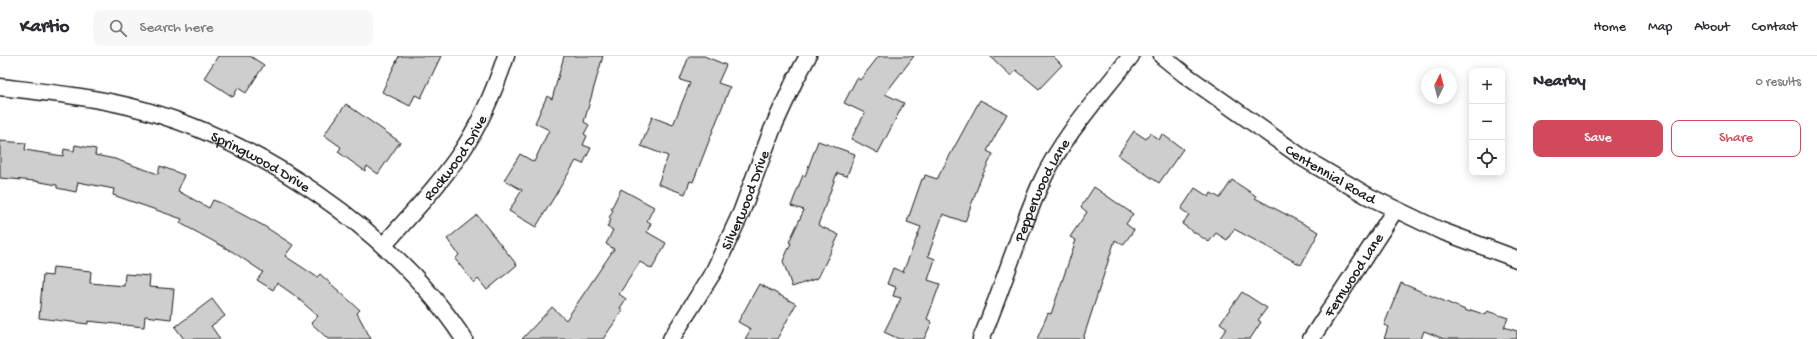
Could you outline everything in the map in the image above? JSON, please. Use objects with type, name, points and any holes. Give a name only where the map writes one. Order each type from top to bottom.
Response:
[{"type":"street","name":"Rockwood Drive","points":[[384,245],[436,186],[463,150],[485,110],[506,56]]},
{"type":"street","name":"Silverwood Drive","points":[[671,339],[717,265],[741,213],[772,130],[794,82],[808,56]]},
{"type":"street","name":"Pepperwood Lane","points":[[981,339],[993,311],[1019,237],[1042,182],[1067,137],[1130,56]]},
{"type":"street","name":"Centennial Road","points":[[1162,56],[1184,74],[1303,158],[1395,210],[1439,230],[1517,259]]},
{"type":"street","name":"Springwood Drive","points":[[0,87],[73,95],[129,106],[175,120],[211,134],[254,155],[326,199],[384,245],[422,284],[464,339]]},
{"type":"street","name":"Fernwood Lane","points":[[1311,339],[1395,210]]},
{"type":"building","points":[[218,56],[250,56],[264,65],[246,93],[238,88],[233,97],[204,78]]},
{"type":"building","points":[[399,56],[441,56],[421,98],[415,95],[410,106],[382,92]]},
{"type":"building","points":[[564,56],[603,56],[584,122],[589,125],[584,134],[587,136],[583,145],[591,148],[583,164],[576,161],[536,227],[509,211],[522,190],[504,180],[520,154],[534,162],[549,130],[535,123],[547,96],[552,99]]},
{"type":"building","points":[[689,56],[704,56],[726,65],[718,83],[730,87],[693,182],[690,181],[685,194],[658,184],[668,156],[641,146],[652,117],[673,125],[690,83],[680,80]]},
{"type":"building","points":[[879,56],[914,56],[885,94],[904,103],[878,153],[851,139],[865,113],[844,103],[857,78],[860,80]]},
{"type":"building","points":[[990,56],[1053,56],[1062,65],[1039,89],[1016,70],[1011,76]]},
{"type":"building","points":[[980,100],[1007,114],[987,151],[993,154],[981,178],[965,222],[943,214],[928,256],[935,259],[928,280],[940,284],[927,319],[932,322],[924,339],[899,339],[884,332],[901,298],[893,296],[896,287],[887,284],[893,268],[903,272],[921,227],[907,222],[922,179],[924,179],[925,175],[937,179]]},
{"type":"building","points":[[346,104],[400,142],[378,174],[367,166],[365,171],[338,152],[341,147],[324,135]]},
{"type":"building","points":[[1134,131],[1146,139],[1150,133],[1159,140],[1162,134],[1183,149],[1159,183],[1118,155]]},
{"type":"building","points":[[0,141],[26,143],[25,150],[63,156],[64,149],[74,151],[75,145],[96,149],[95,155],[115,159],[158,174],[160,166],[184,175],[178,191],[209,208],[213,200],[221,203],[264,226],[293,245],[285,256],[317,277],[320,274],[360,310],[357,313],[371,339],[328,339],[311,323],[318,316],[294,295],[277,283],[273,290],[257,280],[263,272],[233,252],[180,223],[182,219],[113,195],[114,189],[78,182],[76,192],[57,188],[57,185],[35,181],[0,178]]},
{"type":"building","points":[[818,141],[855,154],[847,176],[837,173],[818,225],[839,235],[818,278],[792,287],[783,261],[791,243],[789,242],[804,210],[791,206],[803,175],[805,176]]},
{"type":"building","points":[[1232,180],[1256,196],[1255,198],[1319,232],[1301,265],[1234,229],[1227,240],[1216,233],[1209,242],[1182,224],[1189,215],[1181,209],[1195,188],[1209,197],[1211,193],[1220,198]]},
{"type":"building","points":[[1094,187],[1133,214],[1126,224],[1134,230],[1123,245],[1115,240],[1083,339],[1037,339],[1048,313],[1051,314],[1076,240],[1070,237],[1087,212],[1081,207]]},
{"type":"building","points":[[621,189],[654,207],[647,221],[651,223],[647,232],[666,243],[652,269],[640,262],[619,294],[626,299],[620,308],[623,310],[603,339],[522,339],[552,307],[566,320],[614,249],[606,244],[613,230],[607,227],[613,210],[611,209]]},
{"type":"building","points":[[477,215],[517,265],[487,290],[478,279],[474,283],[455,259],[459,255],[447,239]]},
{"type":"building","points":[[53,267],[91,271],[90,283],[124,286],[125,274],[150,276],[149,287],[174,289],[171,319],[145,316],[144,327],[88,321],[88,324],[39,318],[43,275],[52,276]]},
{"type":"building","points":[[1401,283],[1470,312],[1471,310],[1486,315],[1487,311],[1508,318],[1504,327],[1517,331],[1517,339],[1444,339],[1424,331],[1421,339],[1384,339],[1388,327],[1384,325]]},
{"type":"building","points":[[759,284],[796,304],[777,339],[745,339],[751,329],[738,322]]},
{"type":"building","points":[[1242,292],[1267,308],[1258,320],[1261,322],[1250,339],[1219,339],[1227,328],[1220,323]]},
{"type":"building","points":[[212,299],[225,316],[211,326],[220,339],[184,339],[175,327]]}]
